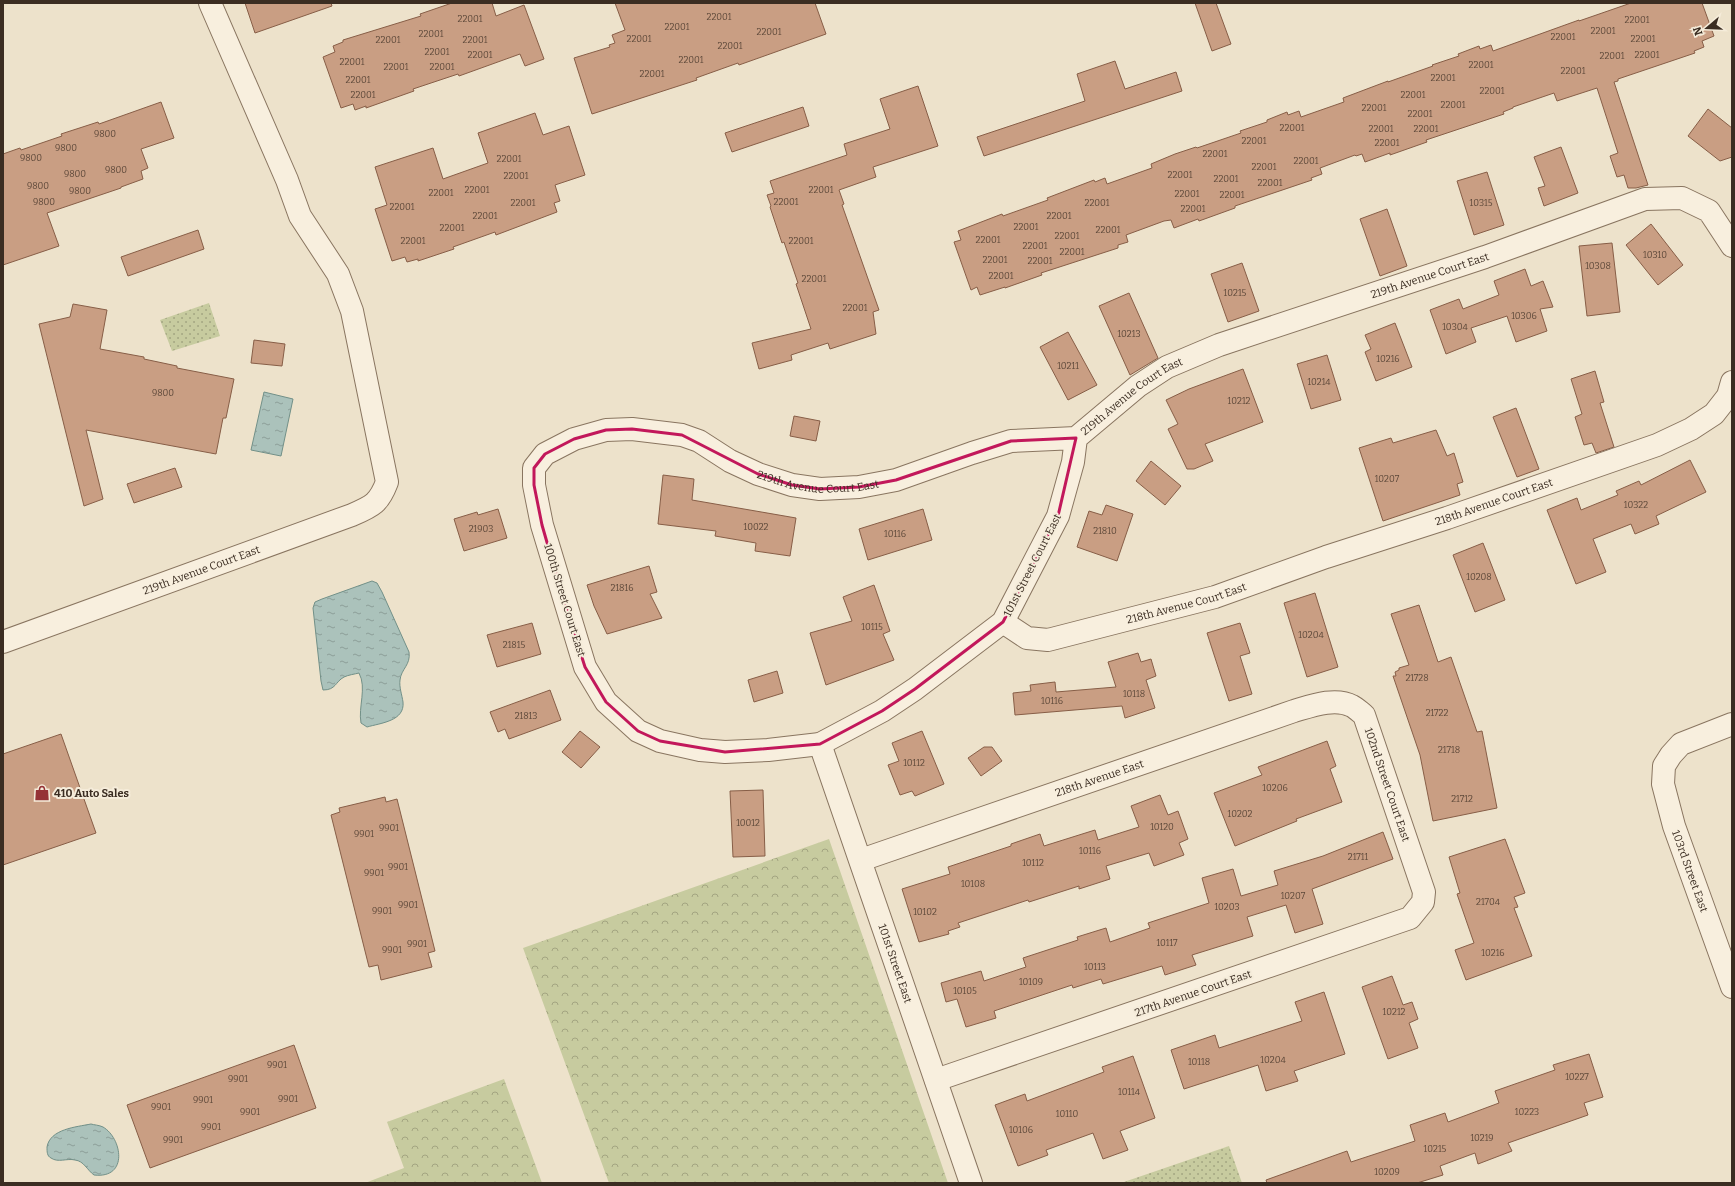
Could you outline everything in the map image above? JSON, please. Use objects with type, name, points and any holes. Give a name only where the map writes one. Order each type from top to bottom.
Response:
[{"type":"street","name":"219th Avenue Court East","points":[[3,642],[370,508],[382,497],[387,482],[352,311],[338,274],[300,216],[287,180],[210,3]]},
{"type":"street","name":"219th Avenue Court East","points":[[545,454],[574,439],[606,430],[632,429],[682,435],[699,441],[730,461],[758,474],[792,485],[820,489],[859,488],[896,480],[1011,441],[1076,438],[1138,386],[1167,367],[1219,345],[1485,256],[1645,199],[1682,198],[1709,211],[1732,246]]},
{"type":"street","name":"218th Avenue Court East","points":[[1003,622],[1027,638],[1048,640],[1215,597],[1326,557],[1447,518],[1658,445],[1691,429],[1714,414],[1728,396],[1732,382]]},
{"type":"street","name":"101st Street Court East","points":[[1003,622],[1058,516],[1073,462],[1076,438]]},
{"type":"street","name":"100th Street Court East","points":[[545,454],[534,468],[534,485],[544,532],[585,667],[606,702],[638,731],[660,741],[700,750],[725,752],[820,744]]},
{"type":"street","points":[[820,744],[882,711],[915,689],[1003,622]]},
{"type":"street","name":"218th Avenue East","points":[[861,860],[1294,711],[1317,705],[1338,702]]},
{"type":"street","name":"102nd Street Court East","points":[[1338,702],[1353,706],[1364,715],[1422,882]]},
{"type":"street","name":"103rd Street East","points":[[1732,724],[1681,744],[1671,754],[1664,766],[1663,784],[1674,826],[1732,987]]},
{"type":"street","name":"101st Street East","points":[[820,744],[971,1183]]},
{"type":"street","name":"217th Avenue Court East","points":[[936,1080],[1410,918],[1423,902],[1424,892],[1422,882]]},
{"type":"highlighted area","points":[[632,429],[682,435],[758,474],[792,485],[820,489],[859,487],[896,480],[1011,441],[1076,438],[1058,516],[1003,622],[915,689],[882,711],[820,744],[725,752],[660,741],[638,731],[606,702],[585,667],[563,598],[542,525],[534,485],[534,468],[545,454],[574,439],[606,430]]},
{"type":"green space","points":[[209,303],[220,336],[172,351],[160,320]]},
{"type":"green space","points":[[829,839],[948,1183],[609,1183],[523,948]]},
{"type":"green space","points":[[504,1079],[542,1183],[365,1183],[404,1168],[387,1122]]},
{"type":"green space","points":[[1229,1146],[1242,1183],[1121,1183]]},
{"type":"water","points":[[264,392],[293,399],[281,456],[251,450]]},
{"type":"water","points":[[372,581],[377,583],[382,592],[409,652],[409,660],[400,680],[403,708],[400,713],[391,720],[367,727],[361,723],[360,717],[362,685],[359,673],[344,677],[330,689],[323,690],[313,608],[315,602]]},
{"type":"water","points":[[91,1124],[103,1127],[110,1132],[118,1148],[119,1157],[117,1164],[113,1171],[105,1175],[94,1175],[78,1161],[57,1160],[50,1157],[47,1152],[49,1141],[53,1136],[64,1130]]},
{"type":"building","points":[[245,3],[331,3],[332,6],[255,33]]},
{"type":"building","points":[[452,3],[492,3],[496,16],[524,5],[544,59],[525,66],[520,54],[459,76],[458,74],[413,89],[414,91],[366,108],[366,106],[355,110],[353,104],[341,108],[323,57],[335,52],[333,46],[343,42],[343,40],[421,16],[420,14]]},
{"type":"building","points":[[615,3],[815,3],[826,34],[739,65],[738,63],[696,78],[697,80],[592,114],[574,58],[610,47],[609,45],[615,43],[612,35],[625,30]]},
{"type":"building","points":[[1195,3],[1216,3],[1231,44],[1212,51]]},
{"type":"building","points":[[1631,3],[1702,3],[1714,36],[1702,41],[1704,47],[1694,51],[1695,53],[1618,79],[1618,81],[1614,82],[1648,185],[1628,188],[1624,175],[1617,177],[1610,156],[1618,153],[1597,88],[1557,101],[1554,93],[1513,107],[1503,112],[1504,114],[1426,140],[1427,142],[1390,155],[1390,153],[1365,162],[1362,154],[1355,155],[1320,168],[1322,174],[1311,178],[1312,180],[1235,206],[1235,208],[1199,221],[1198,219],[1174,228],[1171,220],[1164,221],[1126,235],[1128,242],[1118,245],[1118,248],[1041,273],[1042,275],[1005,288],[980,295],[977,287],[971,290],[954,242],[961,240],[958,231],[1002,214],[1003,216],[1048,200],[1047,198],[1094,180],[1095,182],[1105,178],[1107,184],[1152,168],[1151,164],[1175,154],[1241,133],[1240,131],[1267,122],[1267,120],[1287,112],[1288,115],[1299,111],[1301,117],[1344,102],[1343,98],[1433,66],[1432,65],[1459,56],[1458,54],[1479,46],[1480,49],[1491,45],[1493,51]]},
{"type":"building","points":[[1115,61],[1125,89],[1176,72],[1182,91],[984,156],[977,137],[1085,101],[1077,74]]},
{"type":"building","points":[[918,86],[938,146],[873,167],[876,177],[839,190],[844,204],[842,205],[879,310],[873,312],[876,334],[830,349],[828,343],[791,355],[792,360],[759,369],[752,343],[811,329],[796,284],[798,283],[770,207],[771,206],[767,195],[774,193],[770,181],[847,155],[844,144],[890,129],[880,99]]},
{"type":"building","points":[[161,102],[174,138],[141,149],[148,168],[141,171],[143,179],[47,213],[59,246],[3,265],[3,154],[20,148],[21,150],[62,136],[61,134],[98,122],[99,124]]},
{"type":"building","points":[[803,107],[809,126],[732,152],[725,133]]},
{"type":"building","points":[[1708,109],[1732,128],[1732,157],[1720,161],[1688,136]]},
{"type":"building","points":[[535,113],[543,135],[569,126],[585,175],[555,185],[560,201],[554,203],[557,212],[496,235],[495,232],[453,247],[454,249],[418,261],[418,259],[407,262],[405,257],[392,261],[375,209],[387,205],[375,167],[433,148],[443,179],[488,163],[478,133]]},
{"type":"building","points":[[1561,147],[1578,193],[1544,206],[1538,188],[1545,186],[1534,157]]},
{"type":"building","points":[[1487,172],[1504,225],[1474,235],[1457,181]]},
{"type":"building","points":[[1387,209],[1407,266],[1380,276],[1360,219]]},
{"type":"building","points":[[1651,224],[1683,265],[1658,285],[1626,245]]},
{"type":"building","points":[[198,230],[204,249],[128,276],[121,257]]},
{"type":"building","points":[[1612,243],[1620,312],[1587,316],[1579,246]]},
{"type":"building","points":[[1242,263],[1259,311],[1228,322],[1211,274]]},
{"type":"building","points":[[1525,269],[1531,286],[1543,281],[1553,307],[1540,309],[1547,331],[1516,342],[1507,316],[1471,328],[1476,342],[1446,354],[1430,310],[1459,299],[1463,309],[1499,295],[1494,281]]},
{"type":"building","points":[[1129,293],[1158,358],[1130,375],[1099,306]]},
{"type":"building","points":[[73,304],[107,310],[100,349],[144,357],[144,359],[177,366],[177,368],[234,379],[226,418],[223,418],[216,454],[86,430],[103,499],[84,506],[39,324],[70,317]]},
{"type":"building","points":[[1395,323],[1412,367],[1376,381],[1365,352],[1371,349],[1365,335]]},
{"type":"building","points":[[1068,332],[1097,385],[1068,400],[1040,347]]},
{"type":"building","points":[[254,340],[285,344],[282,366],[251,363]]},
{"type":"building","points":[[1327,355],[1341,400],[1311,409],[1297,364]]},
{"type":"building","points":[[1243,369],[1263,422],[1205,444],[1213,461],[1194,469],[1187,469],[1168,429],[1178,424],[1166,400],[1189,389]]},
{"type":"building","points":[[1595,371],[1604,402],[1600,403],[1614,447],[1596,453],[1592,443],[1584,445],[1575,417],[1582,414],[1571,379]]},
{"type":"building","points":[[1516,408],[1539,469],[1517,477],[1493,417]]},
{"type":"building","points":[[794,416],[820,421],[816,441],[790,436]]},
{"type":"building","points":[[1436,430],[1447,456],[1454,453],[1463,482],[1457,484],[1460,495],[1383,521],[1359,448],[1391,438],[1393,443]]},
{"type":"building","points":[[1690,460],[1706,492],[1656,516],[1659,524],[1635,534],[1631,524],[1593,539],[1606,572],[1576,584],[1547,510],[1577,498],[1581,510],[1618,495],[1616,491],[1639,481],[1641,485]]},
{"type":"building","points":[[1151,461],[1181,486],[1165,505],[1136,481]]},
{"type":"building","points":[[175,468],[182,487],[134,503],[127,484]]},
{"type":"building","points":[[663,475],[694,479],[692,500],[796,518],[790,556],[755,551],[756,543],[715,536],[716,531],[658,524]]},
{"type":"building","points":[[1106,505],[1133,514],[1117,561],[1077,547],[1089,511],[1102,515]]},
{"type":"building","points":[[498,509],[507,538],[464,551],[454,519],[477,512],[478,515]]},
{"type":"building","points":[[923,509],[932,540],[868,560],[859,529]]},
{"type":"building","points":[[1483,543],[1505,600],[1475,612],[1453,555]]},
{"type":"building","points":[[649,566],[657,592],[650,594],[662,618],[607,634],[594,606],[587,585]]},
{"type":"building","points":[[874,585],[890,631],[883,634],[894,660],[826,685],[810,633],[852,621],[843,597]]},
{"type":"building","points":[[1315,593],[1338,667],[1307,677],[1284,603]]},
{"type":"building","points":[[1419,605],[1438,662],[1451,657],[1477,732],[1482,731],[1497,808],[1433,821],[1420,755],[1393,676],[1396,676],[1395,672],[1399,670],[1399,668],[1409,665],[1391,614]]},
{"type":"building","points":[[532,623],[541,654],[497,667],[487,635]]},
{"type":"building","points":[[1240,623],[1250,653],[1240,656],[1252,694],[1229,701],[1207,633]]},
{"type":"building","points":[[1138,653],[1141,662],[1151,659],[1156,676],[1146,680],[1155,708],[1125,718],[1122,706],[1015,715],[1013,693],[1031,691],[1030,685],[1055,682],[1056,692],[1116,687],[1108,662]]},
{"type":"building","points":[[777,671],[783,693],[754,702],[748,680]]},
{"type":"building","points":[[550,690],[561,720],[509,739],[505,729],[498,732],[490,712]]},
{"type":"building","points":[[580,731],[600,747],[581,768],[562,752]]},
{"type":"building","points":[[922,731],[944,784],[915,796],[912,791],[900,795],[888,765],[899,761],[892,743]]},
{"type":"building","name":"410 Auto Sales","points":[[61,734],[96,833],[3,865],[3,754]]},
{"type":"building","points":[[1327,741],[1336,766],[1330,769],[1342,802],[1296,819],[1297,821],[1235,846],[1214,793],[1262,775],[1258,767]]},
{"type":"building","points":[[984,747],[992,747],[1002,761],[981,776],[968,758]]},
{"type":"building","points":[[763,790],[765,856],[733,857],[730,791]]},
{"type":"building","points":[[1160,795],[1168,815],[1178,811],[1188,839],[1179,843],[1184,855],[1154,866],[1149,853],[1106,866],[1110,879],[1079,889],[1079,886],[1029,902],[1028,900],[958,923],[960,927],[948,931],[949,934],[919,942],[902,889],[950,874],[948,867],[1011,846],[1011,844],[1040,834],[1044,846],[1095,830],[1098,840],[1139,827],[1131,806]]},
{"type":"building","points":[[385,797],[386,802],[397,799],[435,951],[428,953],[432,967],[381,980],[378,965],[369,967],[331,815],[340,812],[339,808]]},
{"type":"building","points":[[1383,832],[1393,859],[1312,889],[1323,924],[1295,933],[1286,905],[1247,917],[1253,936],[1192,955],[1196,965],[1165,975],[1162,966],[1103,984],[1101,979],[1073,988],[1072,985],[994,1011],[996,1018],[966,1027],[957,999],[946,1002],[941,983],[981,971],[984,981],[1026,967],[1023,958],[1078,940],[1077,937],[1106,928],[1110,942],[1150,928],[1148,923],[1209,903],[1202,878],[1233,869],[1241,896],[1278,885],[1274,871],[1323,856]]},
{"type":"building","points":[[1505,839],[1525,893],[1514,897],[1518,907],[1514,908],[1532,956],[1466,980],[1455,950],[1474,943],[1457,894],[1460,893],[1449,857]]},
{"type":"building","points":[[1392,976],[1403,1005],[1412,1002],[1418,1019],[1409,1023],[1418,1048],[1388,1059],[1362,987]]},
{"type":"building","points":[[1324,992],[1345,1054],[1294,1071],[1298,1081],[1266,1091],[1258,1065],[1184,1089],[1171,1050],[1215,1035],[1219,1048],[1302,1021],[1295,1002]]},
{"type":"building","points":[[294,1045],[316,1108],[150,1168],[127,1105]]},
{"type":"building","points":[[1589,1054],[1603,1097],[1584,1103],[1588,1115],[1508,1143],[1512,1151],[1478,1164],[1475,1153],[1440,1166],[1443,1175],[1417,1183],[1267,1183],[1266,1180],[1347,1151],[1351,1162],[1415,1141],[1410,1125],[1445,1113],[1448,1122],[1499,1103],[1495,1091],[1555,1070],[1553,1065]]},
{"type":"building","points":[[1133,1056],[1155,1118],[1120,1131],[1128,1150],[1103,1159],[1093,1133],[1046,1150],[1048,1155],[1018,1166],[995,1105],[1025,1094],[1027,1101],[1104,1072],[1102,1067]]},
{"type":"place","name":"410 Auto Sales","points":[[42,793]]}]
